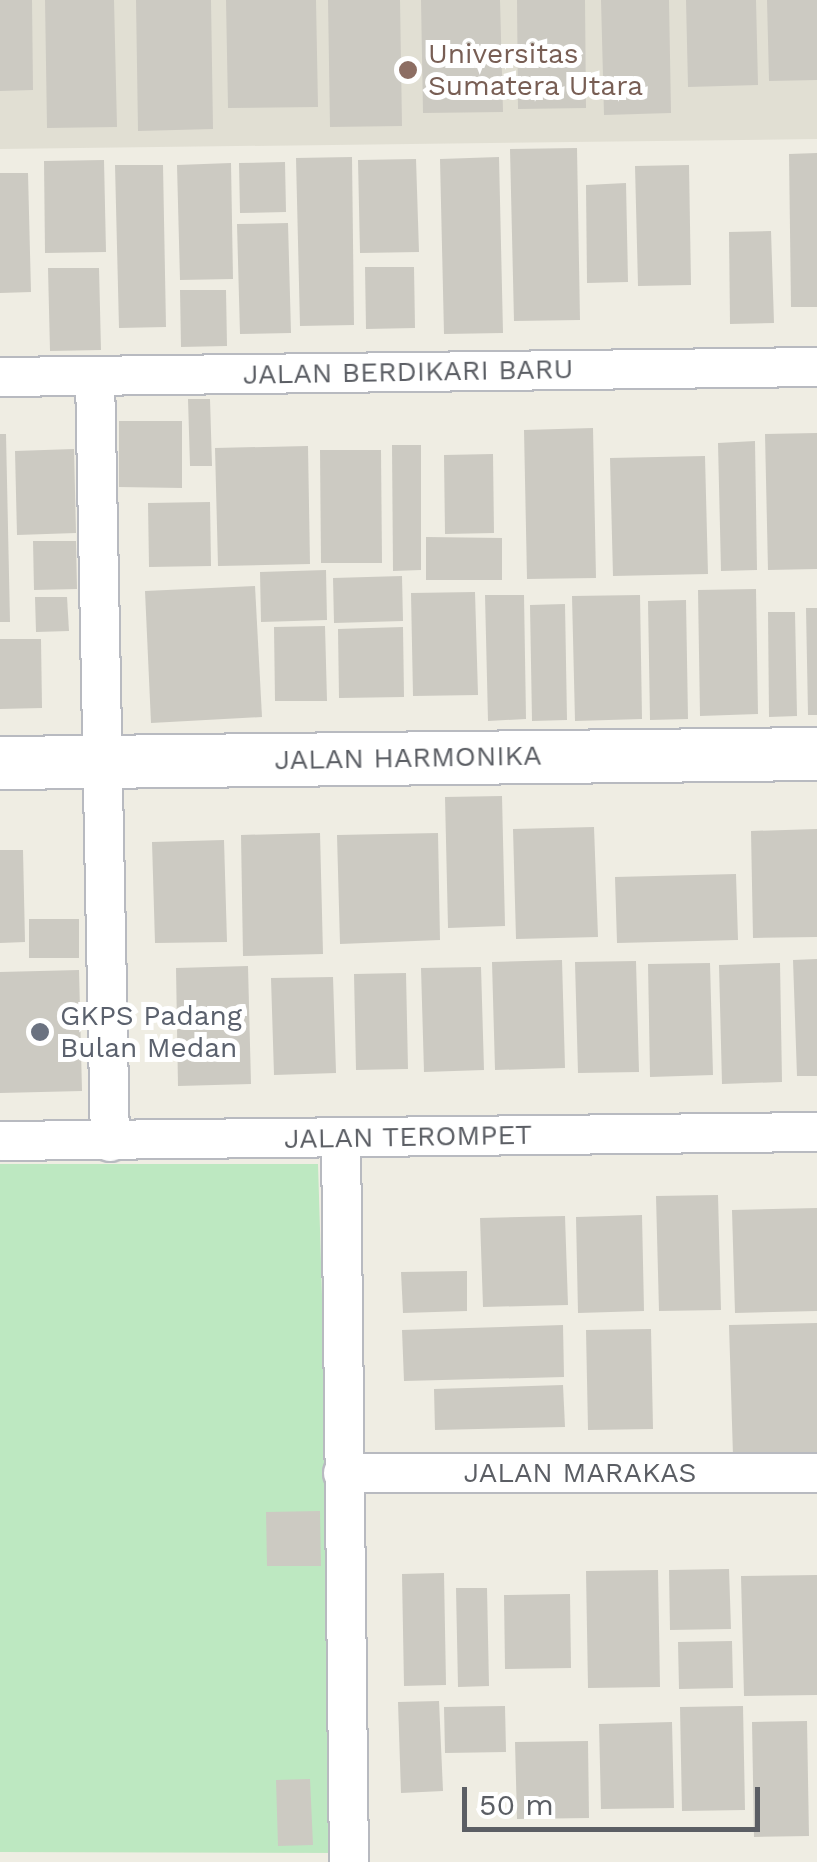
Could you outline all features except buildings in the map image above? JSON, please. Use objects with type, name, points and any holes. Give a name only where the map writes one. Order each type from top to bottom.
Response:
[{"type":"street","name":"JALAN BERDIKARI BARU","points":[[0,377],[817,367]]},
{"type":"street","points":[[95,376],[110,1142]]},
{"type":"street","name":"JALAN HARMONIKA","points":[[0,763],[817,754]]},
{"type":"street","name":"JALAN TEROMPET","points":[[0,1142],[817,1132]]},
{"type":"street","points":[[341,1138],[349,1862]]},
{"type":"street","name":"JALAN MARAKAS","points":[[343,1473],[817,1474]]},
{"type":"shaded area","name":"Universitas Sumatera Utara","points":[[0,0],[817,0],[817,139],[0,149]]},
{"type":"green space","points":[[0,1164],[318,1164],[339,1853],[0,1852]]},
{"type":"place","name":"Universitas Sumatera Utara","points":[[408,70]]},
{"type":"place","name":"GKPS Padang Bulan Medan","points":[[40,1032]]}]
